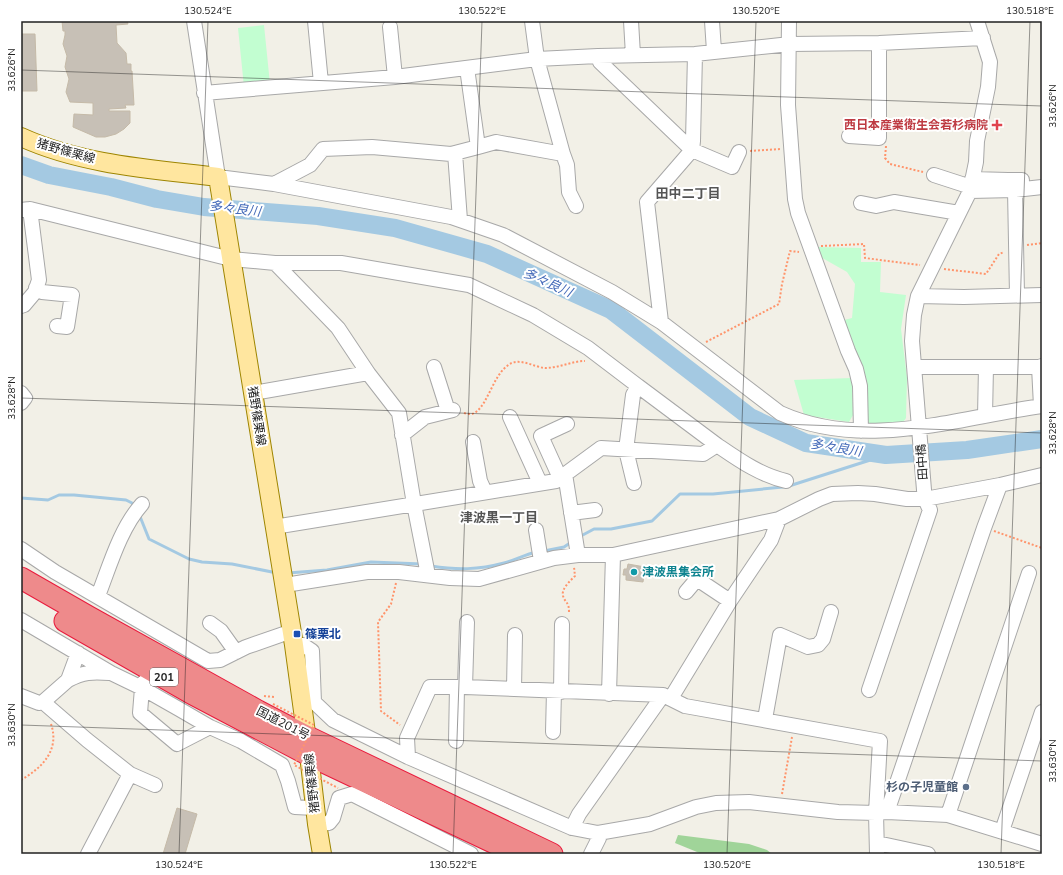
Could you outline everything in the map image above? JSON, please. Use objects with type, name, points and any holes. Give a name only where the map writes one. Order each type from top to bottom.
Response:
[{"type":"highway","name":"国道201号","points":[[21,578],[89,618],[151,661],[191,693],[552,854]]},
{"type":"highway","name":"国道201号","points":[[21,595],[151,661]]},
{"type":"highway","name":"国道201号","points":[[308,745],[518,854]]},
{"type":"main road","name":"猪野篠栗線","points":[[21,137],[87,159],[218,180],[274,526],[285,584],[322,854]]},
{"type":"street","points":[[194,21],[218,180],[274,184],[443,216],[460,220],[503,235],[612,292],[661,322],[780,413],[798,421],[816,426],[880,432],[919,430],[1041,406],[1041,366],[914,367]]},
{"type":"street","points":[[315,21],[322,83]]},
{"type":"street","points":[[532,21],[537,59],[567,165],[569,192],[576,206]]},
{"type":"street","points":[[631,21],[633,55]]},
{"type":"street","points":[[712,21],[714,51]]},
{"type":"street","points":[[789,21],[790,44],[788,105],[795,199],[798,213],[811,250],[857,374],[860,386],[860,431]]},
{"type":"street","name":"田中橋","points":[[869,690],[930,510],[925,495],[919,430],[912,341],[914,315],[918,296],[971,186],[976,162],[977,141],[988,87],[990,62],[977,21]]},
{"type":"street","points":[[390,27],[395,77]]},
{"type":"street","points":[[204,93],[395,77],[537,59],[696,54],[790,44],[879,43],[983,38]]},
{"type":"street","points":[[849,136],[879,138],[879,43]]},
{"type":"street","points":[[661,322],[647,202],[692,150],[696,54]]},
{"type":"street","points":[[598,56],[600,62],[692,150],[732,167],[739,152]]},
{"type":"street","points":[[467,68],[478,147]]},
{"type":"street","points":[[274,184],[310,165],[323,149],[372,147],[451,154],[496,142],[563,154]]},
{"type":"street","points":[[455,153],[460,220]]},
{"type":"street","points":[[934,175],[971,186],[1014,190],[1042,187]]},
{"type":"street","points":[[971,186],[1008,180],[1042,178]]},
{"type":"street","points":[[1014,190],[1017,295]]},
{"type":"street","points":[[860,204],[876,206],[894,202],[959,213]]},
{"type":"street","points":[[21,306],[24,305],[35,292],[39,280],[25,210],[230,257],[275,263],[342,263],[468,285],[533,315],[588,348],[747,466],[786,481]]},
{"type":"street","points":[[275,263],[338,328],[368,373],[399,413],[414,504],[428,575]]},
{"type":"street","points":[[36,288],[42,292],[72,295],[67,327],[57,326]]},
{"type":"street","points":[[918,296],[964,297],[1042,294]]},
{"type":"street","points":[[985,416],[986,366]]},
{"type":"street","points":[[402,435],[425,417],[451,410],[434,367]]},
{"type":"street","points":[[253,393],[368,373]]},
{"type":"street","points":[[634,483],[626,450],[633,396],[638,386]]},
{"type":"street","points":[[21,393],[25,398],[21,403]]},
{"type":"street","points":[[510,417],[540,483]]},
{"type":"street","points":[[567,424],[541,436],[562,476],[572,514],[576,556]]},
{"type":"street","points":[[473,442],[480,481],[485,492]]},
{"type":"street","points":[[274,526],[556,481],[601,448],[703,454],[717,445]]},
{"type":"street","points":[[285,584],[367,572],[399,572],[450,578],[479,579],[554,558],[613,555],[779,519],[832,494],[864,493],[907,500],[925,495],[1000,485],[1042,476]]},
{"type":"street","points":[[882,812],[1000,485]]},
{"type":"street","points":[[98,596],[118,543],[134,513],[142,504]]},
{"type":"street","points":[[572,514],[595,510]]},
{"type":"street","points":[[572,828],[579,814],[667,697],[771,540],[779,519]]},
{"type":"street","points":[[536,530],[541,561]]},
{"type":"street","points":[[21,549],[55,572],[164,634],[208,661],[220,660],[246,647],[293,638],[312,651],[314,702],[333,720],[408,757],[572,828],[598,833],[650,824],[696,807],[716,803],[748,802],[838,812],[948,815],[1042,844]]},
{"type":"street","points":[[609,694],[613,555]]},
{"type":"street","points":[[948,815],[1028,573]]},
{"type":"street","points":[[686,592],[697,579],[730,601]]},
{"type":"street","points":[[765,719],[780,635],[808,647],[818,645],[823,638],[832,612]]},
{"type":"street","points":[[21,620],[111,673],[142,688],[210,727],[241,741],[282,764],[295,807],[329,823],[333,818],[339,798],[352,794],[471,854]]},
{"type":"street","points":[[456,741],[468,622]]},
{"type":"street","points":[[210,623],[221,631],[236,652]]},
{"type":"street","points":[[553,732],[562,624]]},
{"type":"street","points":[[164,634],[151,661],[142,688],[140,713],[177,744],[210,727]]},
{"type":"street","points":[[514,689],[515,636]]},
{"type":"street","points":[[68,680],[78,653]]},
{"type":"street","points":[[41,703],[68,680],[79,674],[92,672],[111,673]]},
{"type":"street","points":[[408,757],[407,738],[430,687],[514,689],[667,697],[685,706],[765,719],[880,741],[882,812],[877,849],[928,854]]},
{"type":"street","points":[[21,696],[41,703],[130,774],[156,785]]},
{"type":"street","points":[[1002,831],[1042,712]]},
{"type":"street","points":[[88,854],[130,774]]},
{"type":"street","points":[[592,854],[599,838],[598,833]]},
{"type":"path","points":[[879,138],[886,143],[885,158],[890,164],[934,175]]},
{"type":"path","points":[[739,152],[769,149],[791,150]]},
{"type":"path","points":[[694,348],[779,304],[790,251],[864,244],[865,258],[986,274],[999,254],[1016,246],[1042,243]]},
{"type":"path","points":[[451,410],[468,414],[475,413],[480,408],[500,373],[508,364],[515,362],[527,362],[545,368],[580,361],[594,361],[602,359]]},
{"type":"path","points":[[984,528],[1042,548]]},
{"type":"path","points":[[569,612],[569,605],[563,593],[568,583],[575,576],[576,556]]},
{"type":"path","points":[[399,572],[391,604],[378,622],[382,711],[404,728],[407,738]]},
{"type":"path","points":[[21,780],[44,764],[53,744],[54,733],[47,712],[41,703]]},
{"type":"path","points":[[273,704],[314,725],[294,766],[338,788]]},
{"type":"path","points":[[780,805],[795,725]]},
{"type":"green space","points":[[264,25],[270,84],[244,87],[238,28]]},
{"type":"green space","points":[[816,247],[861,248],[861,262],[881,262],[880,292],[906,295],[901,329],[907,378],[906,418],[902,424],[865,423],[844,320],[852,318],[855,284],[847,272],[817,255]]},
{"type":"green space","points":[[852,378],[853,415],[849,422],[804,415],[794,380]]},
{"type":"green space","points":[[678,835],[749,844],[767,850],[772,854],[702,854],[675,843]]},
{"type":"building","points":[[62,21],[127,21],[128,24],[116,25],[117,43],[126,53],[127,64],[131,64],[134,105],[125,105],[126,108],[109,109],[109,111],[130,111],[130,123],[116,134],[105,137],[96,137],[73,127],[74,114],[93,115],[93,103],[70,102],[66,92],[69,79],[65,67],[67,56],[63,44],[65,31],[63,31]]},
{"type":"building","points":[[21,34],[35,34],[37,91],[21,91]]},
{"type":"building","name":"津波黒集会所","points":[[628,564],[645,567],[643,582],[626,580],[626,575],[623,575],[624,569],[627,569]]},
{"type":"building","points":[[177,808],[197,814],[185,854],[163,854]]},
{"type":"waterway","name":"多々良川","points":[[21,165],[49,175],[111,187],[157,199],[204,207],[318,216],[395,228],[487,254],[611,310],[750,417],[806,443],[886,455],[967,450],[1042,439]]},
{"type":"waterway","points":[[789,486],[886,455]]},
{"type":"waterway","points":[[579,537],[594,529],[611,529],[652,521],[680,494],[713,494],[783,487]]},
{"type":"waterway","points":[[21,498],[48,500],[59,495],[74,495],[126,500],[132,503],[135,507]]},
{"type":"waterway","points":[[139,514],[149,539],[189,559],[202,562],[232,564],[277,573]]},
{"type":"waterway","points":[[544,551],[564,547],[573,541]]},
{"type":"waterway","points":[[431,566],[459,569],[485,567],[504,563],[537,552]]},
{"type":"waterway","points":[[288,573],[327,570],[371,562],[422,564]]},
{"type":"place","name":"西日本産業衛生会若杉病院","points":[[997,125]]},
{"type":"place","name":"津波黒集会所","points":[[634,572]]},
{"type":"place","name":"篠栗北","points":[[297,634]]},
{"type":"place","name":"杉の子児童館","points":[[966,787]]},
{"type":"district","name":"田中二丁目","points":[[688,193]]},
{"type":"district","name":"津波黒一丁目","points":[[499,517]]}]
